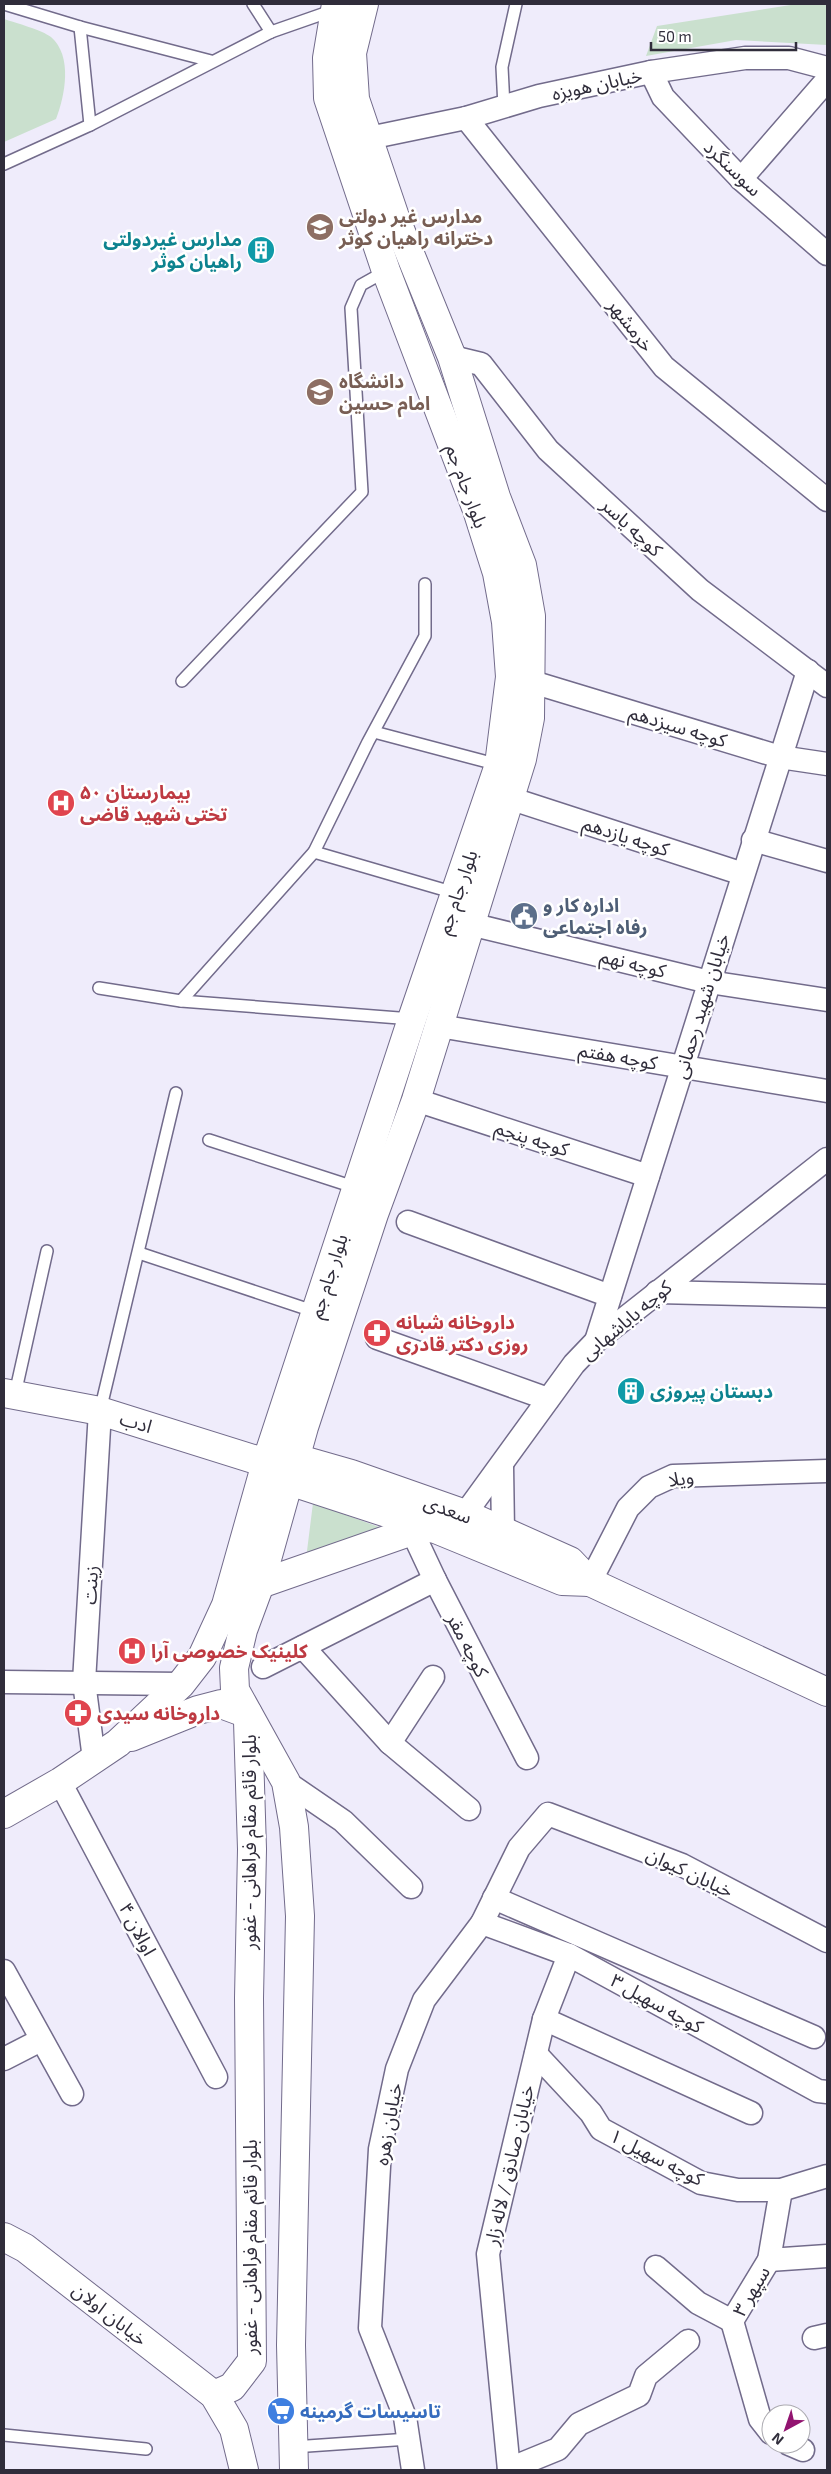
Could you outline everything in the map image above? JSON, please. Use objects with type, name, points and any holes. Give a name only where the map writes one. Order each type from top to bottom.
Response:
[{"type":"main road","name":"بلوار جام جم","points":[[248,1714],[235,1690],[234,1668],[243,1630],[260,1584],[292,1469],[368,1232],[416,1100],[522,759],[530,718],[530,616],[522,565],[496,497],[452,357],[395,217],[354,99],[352,53],[364,4]]},
{"type":"main road","name":"بلوار جام جم","points":[[118,1743],[181,1684],[202,1657],[226,1605],[266,1462],[412,1018],[457,893],[499,765],[510,677],[506,622],[497,573],[477,510],[386,271],[328,98],[327,58],[335,7]]},
{"type":"main road","points":[[412,1018],[439,1026]]},
{"type":"main road","name":"ادب","points":[[9,1393],[100,1411],[266,1462]]},
{"type":"main road","points":[[266,1462],[292,1469]]},
{"type":"main road","name":"سعدی","points":[[292,1469],[350,1474],[465,1514],[570,1562],[590,1582],[827,1692]]},
{"type":"main road","name":"سعدی","points":[[292,1469],[422,1530],[562,1581],[590,1582]]},
{"type":"main road","points":[[260,1584],[422,1530]]},
{"type":"main road","points":[[4,1814],[60,1782],[118,1743],[198,1710],[221,1704],[248,1714]]},
{"type":"main road","name":"بلوار قائم مقام فراهانی - غفور","points":[[248,1714],[286,1782],[294,1827],[300,1916],[291,2345],[294,2459]]},
{"type":"main road","name":"بلوار قائم مقام فراهانی - غفور","points":[[214,2395],[232,2387],[252,2361],[249,1998],[252,1849],[248,1714]]},
{"type":"main road","name":"خیابان اولان","points":[[4,2237],[25,2248],[214,2395]]},
{"type":"main road","points":[[214,2395],[234,2429],[244,2470]]},
{"type":"street","name":"خیابان هویزه","points":[[369,138],[466,118],[539,96],[651,72],[746,58],[788,58],[827,68]]},
{"type":"street","name":"سوسنگرد","points":[[651,72],[663,97],[741,179],[827,254]]},
{"type":"street","points":[[741,179],[827,80]]},
{"type":"street","name":"خرمشهر","points":[[466,118],[664,367],[827,500]]},
{"type":"street","name":"کوچه یاسر","points":[[452,357],[481,364],[548,450],[700,590],[827,686]]},
{"type":"street","name":"خیابان شهید رحمانی","points":[[596,1341],[808,671]]},
{"type":"street","name":"کوچه سیزدهم","points":[[529,681],[780,757],[827,764]]},
{"type":"street","name":"کوچه یازدهم","points":[[509,798],[743,874]]},
{"type":"street","points":[[753,840],[827,861]]},
{"type":"street","name":"کوچه نهم","points":[[470,924],[709,982],[827,1000]]},
{"type":"street","name":"کوچه هفتم","points":[[439,1026],[827,1091]]},
{"type":"street","name":"کوچه پنجم","points":[[416,1100],[648,1176]]},
{"type":"street","name":"کوچه باباشهابی","points":[[465,1514],[502,1466],[574,1364],[596,1341],[827,1159]]},
{"type":"street","points":[[408,1222],[610,1296]]},
{"type":"street","points":[[657,1292],[827,1296]]},
{"type":"street","points":[[377,1338],[548,1399]]},
{"type":"street","name":"زینت","points":[[94,1759],[84,1682],[100,1411]]},
{"type":"street","points":[[502,1466],[503,1530]]},
{"type":"street","name":"ویلا","points":[[590,1582],[628,1508],[649,1487],[673,1476],[827,1471]]},
{"type":"street","name":"کوچه مقر","points":[[422,1530],[434,1580],[526,1758]]},
{"type":"street","points":[[263,1667],[434,1580]]},
{"type":"street","points":[[303,1647],[390,1743],[469,1810]]},
{"type":"street","points":[[390,1743],[433,1677]]},
{"type":"street","points":[[4,1682],[181,1684]]},
{"type":"street","name":"اوالان ۴","points":[[60,1782],[216,2077]]},
{"type":"street","points":[[286,1782],[343,1821],[411,1887]]},
{"type":"street","name":"خیابان زهره","points":[[413,2470],[405,2417],[370,2328],[380,2149],[397,2069],[424,2000],[482,1923],[519,1848],[548,1814]]},
{"type":"street","name":"خیابان کیوان","points":[[548,1814],[682,1865],[827,1941]]},
{"type":"street","name":"کوچه سهیل ۳","points":[[494,1898],[814,2037]]},
{"type":"street","name":"کوچه سهیل ۳","points":[[482,1923],[569,1955],[818,2091],[827,2092]]},
{"type":"street","name":"خیابان صادق / لاله زار","points":[[509,2469],[488,2254],[544,2018],[569,1955]]},
{"type":"street","points":[[4,1971],[72,2094]]},
{"type":"street","points":[[544,2018],[751,2113]]},
{"type":"street","points":[[4,2059],[41,2040]]},
{"type":"street","name":"کوچه سهیل ۱","points":[[536,2054],[592,2113],[601,2129],[701,2184],[738,2190],[780,2190],[822,2179]]},
{"type":"street","points":[[770,2260],[780,2190]]},
{"type":"street","name":"سپهر ۳","points":[[761,2420],[732,2322],[770,2260],[827,2256]]},
{"type":"street","points":[[656,2268],[698,2303],[732,2322]]},
{"type":"street","points":[[509,2469],[558,2449],[579,2424],[639,2395],[646,2376],[688,2341]]},
{"type":"lane","points":[[4,4],[80,27],[211,61]]},
{"type":"lane","points":[[253,4],[271,32]]},
{"type":"lane","points":[[504,107],[502,67],[516,4]]},
{"type":"lane","points":[[4,164],[90,125],[211,61],[271,32],[335,7]]},
{"type":"lane","points":[[80,27],[90,125]]},
{"type":"lane","points":[[182,681],[362,492],[351,308],[361,285],[386,271]]},
{"type":"lane","points":[[181,1001],[314,852],[425,636],[425,584]]},
{"type":"lane","points":[[374,732],[499,765]]},
{"type":"lane","points":[[314,852],[457,893]]},
{"type":"lane","points":[[99,988],[181,1001],[412,1018]]},
{"type":"lane","points":[[100,1411],[176,1093]]},
{"type":"lane","points":[[209,1140],[357,1188]]},
{"type":"lane","points":[[9,1393],[47,1251]]},
{"type":"lane","points":[[139,1253],[316,1312]]},
{"type":"lane","points":[[4,2435],[146,2449]]},
{"type":"lane","points":[[294,2459],[409,2439]]},
{"type":"green space","points":[[797,4],[827,4],[827,45],[736,40],[646,56],[657,26]]},
{"type":"green space","points":[[4,19],[35,29],[51,37],[58,45],[62,55],[65,65],[65,76],[62,99],[56,119],[4,142]]},
{"type":"green space","points":[[313,1503],[379,1527],[306,1559]]},
{"type":"place","name":"مدارس غیر دولتی دخترانه راهیان کوثر","points":[[320,227]]},
{"type":"place","name":"مدارس غیردولتی راهیان کوثر","points":[[261,250]]},
{"type":"place","name":"دانشگاه امام حسین","points":[[320,392]]},
{"type":"place","name":"بیمارستان ۵۰ تختی شهید قاضی","points":[[61,803]]},
{"type":"place","name":"اداره کار و رفاه اجتماعی","points":[[524,916]]},
{"type":"place","name":"داروخانه شبانه روزی دکتر قادری","points":[[377,1333]]},
{"type":"place","name":"دبستان پیروزی","points":[[631,1391]]},
{"type":"place","name":"کلینیک خصوصی آرا","points":[[132,1651]]},
{"type":"place","name":"داروخانه سیدی","points":[[78,1713]]},
{"type":"place","name":"تاسیسات گرمینه","points":[[281,2411]]}]
